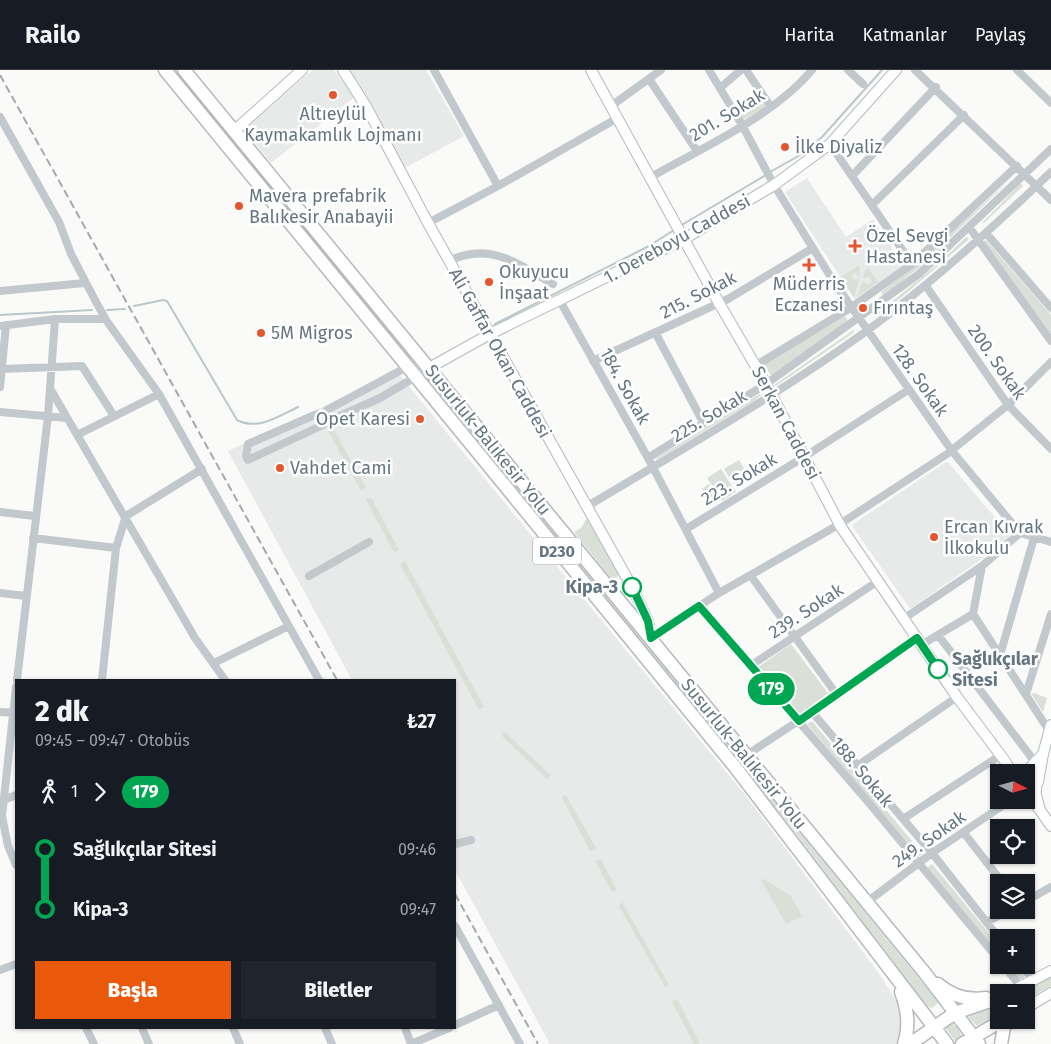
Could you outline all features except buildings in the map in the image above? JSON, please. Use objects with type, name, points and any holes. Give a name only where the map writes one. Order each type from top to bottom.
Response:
[{"type":"highway","name":"Susurluk-Balıkesir Yolu","points":[[165,70],[735,767],[947,1044]]},
{"type":"highway","name":"Susurluk-Balıkesir Yolu","points":[[184,70],[924,972],[955,1013],[972,1042]]},
{"type":"highway","points":[[924,972],[955,996],[972,999],[990,998]]},
{"type":"highway","points":[[896,978],[908,1009],[907,1035],[904,1044]]},
{"type":"highway","points":[[910,1044],[932,1026],[955,1013],[990,1000]]},
{"type":"highway","points":[[972,1042],[990,1029]]},
{"type":"highway","points":[[1002,1044],[1004,1029]]},
{"type":"main road","points":[[235,130],[302,70]]},
{"type":"main road","name":"Ali Gaffar Okan Caddesi","points":[[343,70],[367,108],[428,224],[641,604],[648,621],[651,638]]},
{"type":"main road","name":"Serkan Caddesi","points":[[591,70],[616,119],[651,177],[719,303],[766,384],[840,524],[957,697],[1006,764]]},
{"type":"main road","name":"1. Dereboyu Caddesi","points":[[429,368],[490,334],[684,239],[770,177],[830,144],[896,70]]},
{"type":"main road","points":[[1035,780],[1050,730]]},
{"type":"main road","points":[[1035,762],[1043,754]]},
{"type":"main road","name":"Serkan Caddesi","points":[[1003,758],[1012,764]]},
{"type":"main road","points":[[1035,798],[1040,810],[1051,826]]},
{"type":"main road","points":[[1026,984],[1051,971]]},
{"type":"main road","points":[[1035,1003],[1051,993]]},
{"type":"street","points":[[434,70],[498,186]]},
{"type":"street","points":[[611,106],[660,70]]},
{"type":"street","name":"128. Sokak","points":[[709,70],[770,177],[813,248],[859,318],[952,451],[1020,533]]},
{"type":"street","points":[[720,88],[741,70]]},
{"type":"street","points":[[746,70],[771,107]]},
{"type":"street","name":"201. Sokak","points":[[651,177],[771,107],[793,91],[812,70]]},
{"type":"street","points":[[848,70],[863,84]]},
{"type":"street","points":[[915,70],[936,87],[1051,200]]},
{"type":"street","points":[[1017,70],[1051,103]]},
{"type":"street","points":[[649,79],[697,151]]},
{"type":"street","points":[[852,176],[936,87]]},
{"type":"street","points":[[872,206],[964,114]]},
{"type":"street","points":[[428,224],[616,119]]},
{"type":"street","points":[[1,121],[59,222],[85,283],[105,319],[159,394],[318,679]]},
{"type":"street","points":[[830,144],[912,264]]},
{"type":"street","name":"225. Sokak","points":[[648,458],[766,384],[928,267],[1051,148]]},
{"type":"street","points":[[755,366],[852,307],[912,264],[1017,166]]},
{"type":"street","name":"225. Sokak","points":[[586,507],[772,395],[868,330],[926,286],[1051,172]]},
{"type":"street","points":[[969,227],[1051,341]]},
{"type":"street","points":[[986,233],[1051,308]]},
{"type":"street","name":"215. Sokak","points":[[593,360],[656,334],[719,303],[813,248]]},
{"type":"street","points":[[449,261],[458,257],[481,253],[497,254],[553,284]]},
{"type":"street","points":[[0,291],[85,283]]},
{"type":"street","name":"200. Sokak","points":[[926,286],[1008,405],[1051,449]]},
{"type":"street","name":"184. Sokak","points":[[560,301],[653,467],[719,593]]},
{"type":"street","points":[[0,386],[3,326],[55,319],[105,319]]},
{"type":"street","points":[[17,679],[32,538],[48,416],[55,319]]},
{"type":"street","points":[[656,334],[703,422]]},
{"type":"street","points":[[651,638],[719,593],[840,524],[952,451],[1008,405],[1051,362]]},
{"type":"street","points":[[2,369],[82,366],[114,416]]},
{"type":"street","points":[[407,366],[429,368],[380,398],[248,460],[246,456],[248,444],[317,414],[322,409],[327,410],[407,366]]},
{"type":"street","points":[[50,390],[126,516],[195,638],[224,679]]},
{"type":"street","name":"223. Sokak","points":[[686,529],[804,457],[908,390]]},
{"type":"street","points":[[77,435],[159,394]]},
{"type":"street","points":[[327,410],[331,413],[328,422]]},
{"type":"street","points":[[0,412],[67,418]]},
{"type":"street","points":[[317,414],[318,421],[328,422]]},
{"type":"street","points":[[102,679],[116,548],[126,516],[202,469]]},
{"type":"street","points":[[0,512],[36,516]]},
{"type":"street","points":[[904,619],[982,566],[1020,533],[1051,542]]},
{"type":"street","points":[[32,538],[116,548]]},
{"type":"street","points":[[1000,655],[1034,538]]},
{"type":"street","points":[[309,576],[369,542]]},
{"type":"street","points":[[982,566],[973,614],[1050,730]]},
{"type":"street","points":[[750,576],[796,636],[837,695]]},
{"type":"street","name":"239. Sokak","points":[[750,666],[878,581]]},
{"type":"street","points":[[0,593],[26,596]]},
{"type":"street","name":"188. Sokak","points":[[699,606],[799,721],[990,949]]},
{"type":"street","points":[[745,756],[919,642],[938,635],[973,614]]},
{"type":"street","points":[[1026,694],[1051,614]]},
{"type":"street","points":[[214,663],[289,626]]},
{"type":"street","points":[[938,635],[1035,762]]},
{"type":"street","points":[[857,766],[957,697]]},
{"type":"street","points":[[0,712],[15,713],[4,800],[4,830],[15,862]]},
{"type":"street","name":"188. Sokak","points":[[812,712],[903,819],[992,929]]},
{"type":"street","points":[[903,819],[1003,758]]},
{"type":"street","points":[[4,800],[15,795]]},
{"type":"street","name":"249. Sokak","points":[[867,902],[932,854],[999,809]]},
{"type":"street","points":[[964,833],[996,874]]},
{"type":"street","points":[[456,844],[471,840]]},
{"type":"street","points":[[1035,896],[1051,887]]},
{"type":"street","points":[[987,922],[993,919]]},
{"type":"street","points":[[456,928],[520,1044]]},
{"type":"street","points":[[0,970],[15,964]]},
{"type":"street","points":[[1010,974],[1019,984]]},
{"type":"street","points":[[1028,974],[1033,980]]},
{"type":"street","points":[[456,1025],[499,1006]]},
{"type":"street","points":[[86,1029],[94,1044]]},
{"type":"street","points":[[142,1029],[149,1044]]},
{"type":"street","points":[[232,1029],[240,1044]]},
{"type":"street","points":[[325,1029],[332,1044]]},
{"type":"street","points":[[404,1029],[411,1044],[447,1029]]},
{"type":"shaded area","points":[[173,70],[177,70],[409,354],[408,358]]},
{"type":"shaded area","points":[[313,70],[334,70],[355,97],[271,163],[250,137],[250,124]]},
{"type":"shaded area","points":[[349,70],[426,70],[464,136],[405,168]]},
{"type":"shaded area","points":[[757,93],[766,107],[743,120],[735,106]]},
{"type":"shaded area","name":"Özel Sevgi Hastanesi","points":[[807,178],[846,237],[873,219],[904,267],[855,300],[785,192]]},
{"type":"shaded area","points":[[1012,178],[922,265],[884,296],[881,292],[913,267]]},
{"type":"shaded area","points":[[1021,183],[1023,186],[982,223]]},
{"type":"shaded area","points":[[966,237],[969,238],[968,240],[901,298],[868,321],[939,263]]},
{"type":"shaded area","points":[[986,240],[1051,315],[1051,334],[984,244],[983,242]]},
{"type":"shaded area","points":[[859,265],[860,277],[855,273],[851,276],[854,280],[859,279],[854,297],[840,278]]},
{"type":"shaded area","points":[[868,267],[878,282],[857,297],[863,281],[867,284],[872,282],[869,277],[863,278]]},
{"type":"shaded area","points":[[844,317],[847,318],[847,322],[771,376],[764,364]]},
{"type":"shaded area","points":[[855,329],[853,333],[776,386],[774,385]]},
{"type":"shaded area","points":[[397,372],[746,796],[878,972],[899,1005],[903,1024],[897,1044],[550,1044],[456,872],[456,679],[351,679],[228,451]]},
{"type":"shaded area","points":[[427,381],[545,520],[935,998],[938,1003],[932,1008],[927,1006],[788,823]]},
{"type":"shaded area","points":[[759,394],[761,395],[757,399],[658,459],[655,459]]},
{"type":"shaded area","points":[[333,428],[366,488],[361,491],[328,431]]},
{"type":"shaded area","points":[[739,460],[751,480],[737,489],[724,469]]},
{"type":"shaded area","name":"Ercan Kıvrak İlkokulu","points":[[946,462],[949,463],[1009,534],[1009,540],[910,609],[853,527],[853,524]]},
{"type":"shaded area","points":[[721,469],[736,492],[722,501],[707,478]]},
{"type":"shaded area","points":[[709,484],[718,498],[711,502],[702,489]]},
{"type":"shaded area","points":[[371,497],[399,550],[394,552],[366,500]]},
{"type":"shaded area","points":[[587,518],[619,574],[614,581],[574,532],[581,528]]},
{"type":"shaded area","points":[[405,561],[484,707],[479,710],[400,564]]},
{"type":"shaded area","points":[[791,644],[828,693],[798,716],[757,668]]},
{"type":"shaded area","points":[[1034,693],[1047,698],[1043,712],[1031,694]]},
{"type":"shaded area","points":[[812,721],[922,855],[917,856],[807,724]]},
{"type":"shaded area","points":[[505,732],[550,775],[549,779],[502,736],[502,733]]},
{"type":"shaded area","points":[[564,795],[567,797],[596,848],[590,851],[562,798]]},
{"type":"shaded area","points":[[601,859],[617,890],[612,892],[595,861]]},
{"type":"shaded area","points":[[932,864],[990,934],[990,944],[927,868]]},
{"type":"shaded area","points":[[764,879],[791,896],[802,916],[786,924],[761,880]]},
{"type":"shaded area","points":[[622,902],[669,985],[665,987],[619,906]]},
{"type":"shaded area","points":[[1015,974],[1022,974],[1024,976],[1024,979],[1019,979]]},
{"type":"shaded area","points":[[1051,976],[1051,986],[1035,994],[1035,985]]},
{"type":"shaded area","points":[[677,999],[700,1044],[694,1044],[672,1002]]},
{"type":"shaded area","points":[[990,1008],[990,1019],[977,1026],[968,1017]]},
{"type":"shaded area","points":[[951,1023],[958,1028],[962,1037],[956,1042],[944,1026]]},
{"type":"waterway","points":[[770,172],[802,154],[822,137],[882,70]]},
{"type":"waterway","points":[[680,226],[766,175]]},
{"type":"waterway","points":[[495,324],[649,246],[674,230]]},
{"type":"waterway","points":[[134,306],[163,300],[167,301],[237,420],[245,423],[261,423],[298,407]]},
{"type":"waterway","points":[[107,310],[125,309]]},
{"type":"waterway","points":[[0,315],[92,310]]},
{"type":"railway","points":[[0,75],[336,679]]},
{"type":"railway","points":[[456,896],[538,1044]]},
{"type":"bus line","name":"179","points":[[632,587],[648,621],[651,638],[699,606],[799,721],[917,638],[938,669]]},
{"type":"place","name":"Altıeylül Kaymakamlık Lojmanı","points":[[333,95]]},
{"type":"place","name":"İlke Diyaliz","points":[[785,147]]},
{"type":"place","name":"Mavera prefabrik Balıkesir Anabayii","points":[[239,206]]},
{"type":"place","name":"Özel Sevgi Hastanesi","points":[[855,246]]},
{"type":"place","name":"Müderris Eczanesi","points":[[809,265]]},
{"type":"place","name":"Okuyucu İnşaat","points":[[489,282]]},
{"type":"place","name":"Fırıntaş","points":[[863,308]]},
{"type":"place","name":"5M Migros","points":[[261,333]]},
{"type":"place","name":"Opet Karesi","points":[[420,419]]},
{"type":"place","name":"Vahdet Cami","points":[[280,468]]},
{"type":"place","name":"Ercan Kıvrak İlkokulu","points":[[934,537]]},
{"type":"place","name":"Kipa-3","points":[[632,587]]},
{"type":"place","name":"Sağlıkçılar Sitesi","points":[[938,669]]}]
